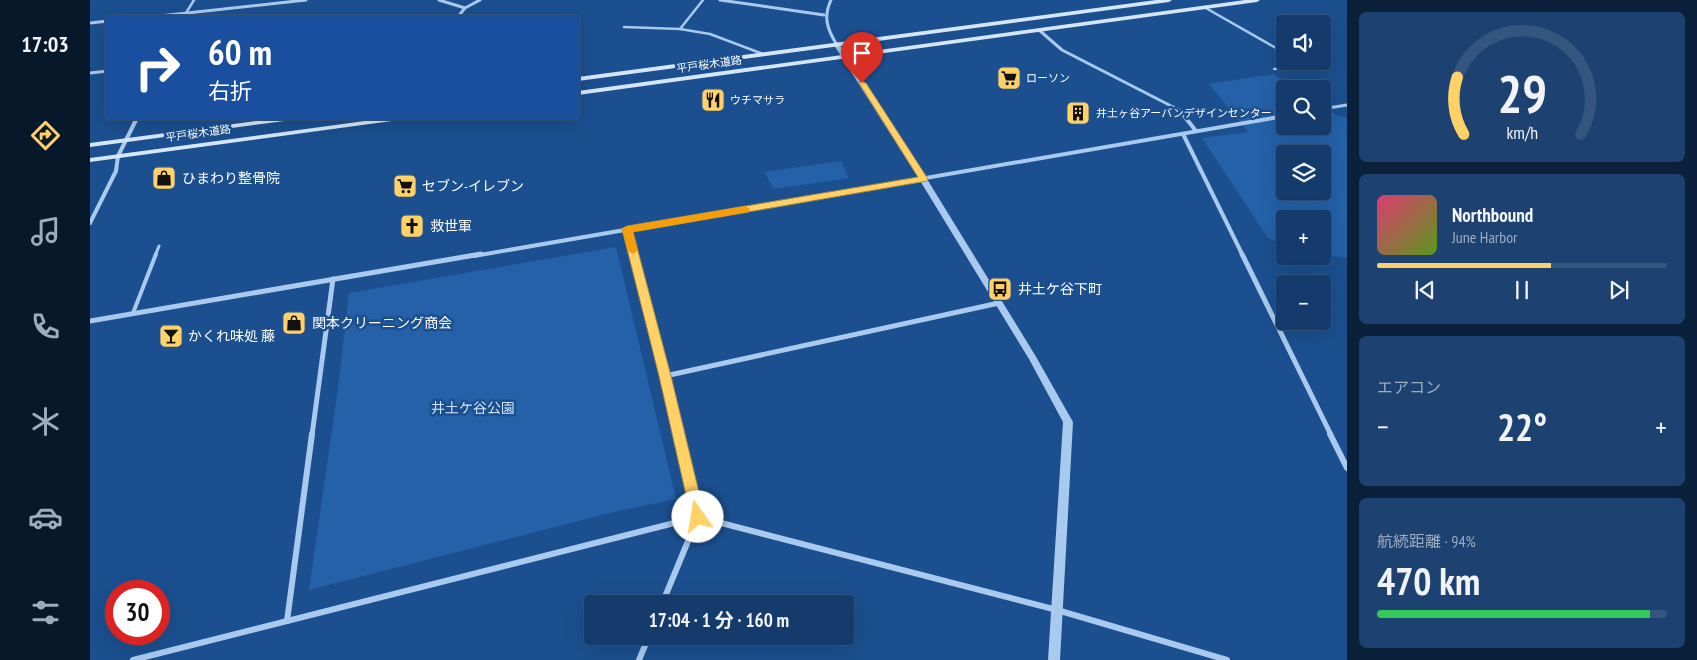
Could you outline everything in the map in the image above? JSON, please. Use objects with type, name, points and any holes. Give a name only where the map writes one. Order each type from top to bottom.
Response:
[{"type":"main road","name":"平戸桜木道路","points":[[580,79],[765,55],[1139,2],[1169,0]]},
{"type":"main road","name":"平戸桜木道路","points":[[580,93],[1257,0]]},
{"type":"main road","name":"平戸桜木道路","points":[[90,145],[277,120]]},
{"type":"main road","name":"平戸桜木道路","points":[[90,160],[384,120]]},
{"type":"street","points":[[168,15],[279,1],[306,0]]},
{"type":"street","points":[[439,0],[465,8]]},
{"type":"street","points":[[459,15],[465,8],[480,0]]},
{"type":"street","points":[[720,0],[824,15]]},
{"type":"street","points":[[830,0],[824,15],[827,26],[843,57],[852,67],[923,179],[999,303],[1068,422],[1054,660]]},
{"type":"street","points":[[195,15],[197,11]]},
{"type":"street","points":[[90,23],[105,21]]},
{"type":"street","points":[[1039,30],[1062,50],[1180,110],[1196,131]]},
{"type":"street","points":[[90,72],[105,71]]},
{"type":"street","points":[[1331,108],[1347,105]]},
{"type":"street","points":[[90,321],[1276,118]]},
{"type":"street","points":[[90,223],[116,171],[118,156],[137,120]]},
{"type":"street","points":[[1183,134],[1347,468]]},
{"type":"street","points":[[627,229],[665,376],[698,517],[666,595]]},
{"type":"street","points":[[287,621],[334,279]]},
{"type":"street","points":[[665,376],[999,303]]},
{"type":"street","points":[[133,660],[698,517],[1057,610],[1227,660]]},
{"type":"street","points":[[639,660],[645,645]]},
{"type":"lane","points":[[186,13],[194,0]]},
{"type":"lane","points":[[680,29],[703,0]]},
{"type":"lane","points":[[1204,7],[1276,48]]},
{"type":"lane","points":[[624,27],[680,29],[710,34],[765,55]]},
{"type":"lane","points":[[132,313],[160,246]]},
{"type":"green space","points":[[1273,74],[1282,80],[1276,80],[1276,135],[1331,135],[1331,112],[1347,118],[1347,258],[1331,256],[1331,210],[1276,210],[1276,242],[1268,238],[1202,138],[1248,132],[1209,84]]},
{"type":"green space","points":[[841,161],[849,178],[774,189],[764,172]]},
{"type":"green space","name":"井土ケ谷公園","points":[[616,247],[676,499],[614,512],[309,590],[338,388],[349,293]]},
{"type":"slow traffic","points":[[633,251],[627,229],[745,209]]},
{"type":"place","name":"ローソン","points":[[1009,78]]},
{"type":"place","name":"ウチマサラ","points":[[713,100]]},
{"type":"place","name":"井土ヶ谷アーバンデザインセンター","points":[[1078,113]]},
{"type":"place","name":"ひまわり整骨院","points":[[164,178]]},
{"type":"place","name":"セブン-イレブン","points":[[405,186]]},
{"type":"place","name":"救世軍","points":[[412,226]]},
{"type":"place","name":"井土ケ谷下町","points":[[1000,289]]},
{"type":"place","name":"関本クリーニング商会","points":[[294,323]]},
{"type":"place","name":"かくれ味処 藤","points":[[171,336]]},
{"type":"route","points":[[698,517],[665,376],[627,229],[923,179],[862,83]]}]
